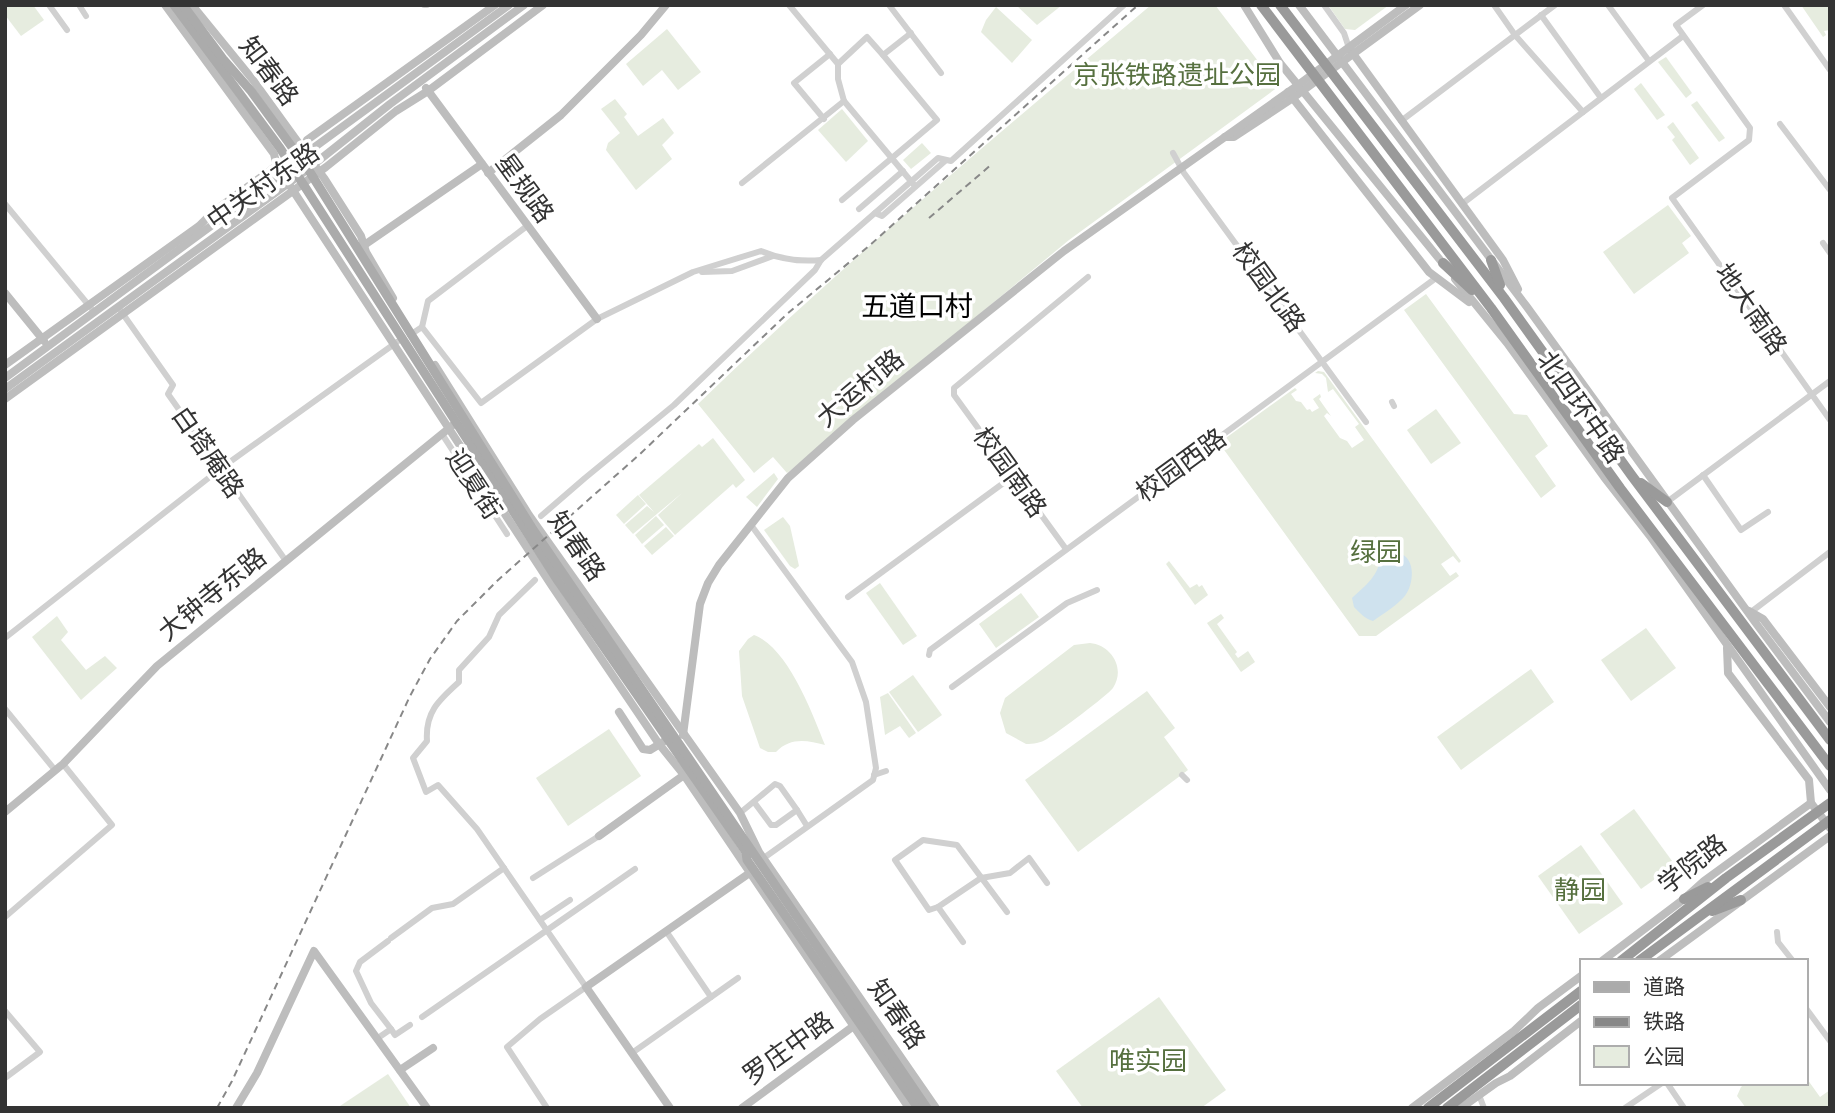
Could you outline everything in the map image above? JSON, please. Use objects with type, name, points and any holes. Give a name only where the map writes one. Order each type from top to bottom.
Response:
[{"type":"highway","name":"北四环中路","points":[[1261,5],[1491,307],[1620,488],[1830,766]]},
{"type":"highway","name":"北四环中路","points":[[1280,5],[1504,298],[1632,476],[1830,740]]},
{"type":"highway","points":[[1490,260],[1504,298]]},
{"type":"highway","points":[[1443,263],[1491,307]]},
{"type":"highway","points":[[1632,476],[1667,502]]},
{"type":"highway","points":[[1620,488],[1650,536]]},
{"type":"highway","name":"学院路","points":[[1624,959],[1727,878],[1830,803]]},
{"type":"highway","name":"学院路","points":[[1642,959],[1830,820]]},
{"type":"highway","points":[[1684,899],[1727,878]]},
{"type":"highway","points":[[1703,914],[1741,900]]},
{"type":"highway","points":[[1428,1108],[1580,992]]},
{"type":"highway","points":[[1447,1108],[1580,1006]]},
{"type":"highway","points":[[1496,1083],[1513,1059]]},
{"type":"main road","name":"知春路","points":[[174,5],[290,163],[557,566],[680,737],[750,845],[756,866],[918,1108]]},
{"type":"main road","name":"知春路","points":[[183,5],[223,60],[313,170],[361,247],[405,338]]},
{"type":"main road","name":"知春路","points":[[459,420],[558,581],[663,741],[746,852],[747,860],[756,866]]},
{"type":"main road","name":"知春路","points":[[859,1023],[927,1108]]},
{"type":"street","points":[[49,5],[67,30]]},
{"type":"street","points":[[79,5],[86,16]]},
{"type":"street","name":"知春路","points":[[165,5],[274,154],[277,166],[340,261],[405,338]]},
{"type":"street","name":"知春路","points":[[192,5],[253,80],[301,154]]},
{"type":"street","name":"中关村东路","points":[[301,154],[316,133],[495,5]]},
{"type":"street","name":"中关村东路","points":[[5,365],[91,309],[283,173],[301,154],[312,149],[509,5]]},
{"type":"street","name":"中关村东路","points":[[5,389],[300,180],[421,81],[524,5]]},
{"type":"street","name":"中关村东路","points":[[313,170],[428,91],[543,5]]},
{"type":"street","points":[[488,173],[561,115],[641,35],[666,5]]},
{"type":"street","points":[[789,5],[838,64],[838,79],[844,101],[913,184]]},
{"type":"street","points":[[890,5],[942,73]]},
{"type":"street","points":[[541,516],[674,405],[816,270],[821,260],[913,184],[938,158],[951,161],[1124,5]]},
{"type":"street","name":"北四环中路","points":[[1244,5],[1280,63],[1507,343],[1604,478],[1650,536],[1829,788]]},
{"type":"street","name":"北四环中路","points":[[1299,5],[1527,307],[1830,722]]},
{"type":"street","points":[[1324,5],[1344,33],[1348,53],[1503,260],[1527,307]]},
{"type":"street","points":[[1348,53],[1406,5]]},
{"type":"street","points":[[1348,53],[1420,5]]},
{"type":"street","points":[[1494,5],[1516,35],[1583,112]]},
{"type":"street","points":[[1401,121],[1555,5]]},
{"type":"street","points":[[1608,5],[1650,61]]},
{"type":"street","points":[[1462,204],[1683,36],[1676,25],[1703,5]]},
{"type":"street","points":[[1784,5],[1830,69]]},
{"type":"street","points":[[1541,15],[1601,98]]},
{"type":"street","points":[[883,55],[911,33]]},
{"type":"street","name":"地大南路","points":[[1683,36],[1750,128],[1749,140],[1672,198],[1830,420]]},
{"type":"street","points":[[838,64],[867,37],[937,120],[842,200]]},
{"type":"street","name":"大运村路","points":[[680,737],[701,604],[708,583],[719,565],[793,473],[1063,251],[1226,137],[1234,137],[1348,53]]},
{"type":"street","points":[[824,118],[794,83],[830,54]]},
{"type":"street","name":"星规路","points":[[421,81],[597,319]]},
{"type":"street","points":[[1293,93],[1429,272],[1477,308]]},
{"type":"street","points":[[741,183],[844,101]]},
{"type":"street","points":[[1780,124],[1830,190]]},
{"type":"street","name":"校园北路","points":[[1173,153],[1181,168],[1366,422]]},
{"type":"street","name":"中关村东路","points":[[5,378],[200,226],[214,212],[277,166],[290,163]]},
{"type":"street","points":[[340,261],[482,164]]},
{"type":"street","points":[[859,209],[903,172]]},
{"type":"street","name":"中关村东路","points":[[5,399],[120,309],[134,304],[291,186]]},
{"type":"street","points":[[5,204],[91,309]]},
{"type":"street","points":[[5,638],[220,469],[422,327],[428,301],[527,226]]},
{"type":"street","points":[[1823,243],[1830,253]]},
{"type":"street","name":"知春路","points":[[361,247],[390,293],[405,338]]},
{"type":"street","points":[[422,327],[481,403],[597,319],[693,272],[761,250],[774,256],[804,262],[821,260]]},
{"type":"street","points":[[693,272],[732,271],[774,256]]},
{"type":"street","name":"校园南路","points":[[1066,549],[954,395],[955,386],[1088,276]]},
{"type":"street","name":"校园西路","points":[[929,655],[930,650],[1436,278]]},
{"type":"street","points":[[381,288],[390,293]]},
{"type":"street","points":[[5,293],[46,348]]},
{"type":"street","name":"白塔庵路","points":[[120,309],[173,385],[168,394],[286,561]]},
{"type":"street","points":[[1667,502],[1830,381]]},
{"type":"street","name":"大钟寺东路","points":[[5,812],[59,767],[157,666],[459,420]]},
{"type":"street","name":"迎夏街","points":[[442,434],[507,534]]},
{"type":"street","points":[[1703,475],[1741,530],[1768,512]]},
{"type":"street","points":[[848,597],[1013,476]]},
{"type":"street","points":[[547,1108],[507,1047],[540,1019],[873,780],[876,768],[866,702],[852,663],[751,525]]},
{"type":"street","points":[[1830,552],[1747,609],[1763,619],[1830,707]]},
{"type":"street","points":[[535,580],[499,615],[489,637],[459,670],[459,682],[438,700],[426,725],[427,741],[413,758],[426,792],[438,785],[477,829],[666,1106]]},
{"type":"street","points":[[952,687],[1066,603],[1097,590]]},
{"type":"street","points":[[1726,645],[1728,673],[1809,780],[1811,803],[1830,828]]},
{"type":"street","points":[[5,709],[112,825],[5,917]]},
{"type":"street","points":[[619,712],[643,749],[650,750],[663,741]]},
{"type":"street","name":"知春路","points":[[680,737],[740,813],[756,866],[859,1023],[909,1108]]},
{"type":"street","name":"知春路","points":[[663,741],[684,775],[756,866],[936,1108]]},
{"type":"street","points":[[1809,780],[1830,766]]},
{"type":"street","points":[[874,775],[886,771]]},
{"type":"street","points":[[533,878],[684,775]]},
{"type":"street","points":[[740,813],[775,785],[780,786],[807,826]]},
{"type":"street","points":[[754,802],[771,825],[776,825],[797,810]]},
{"type":"street","name":"学院路","points":[[1604,959],[1811,803]]},
{"type":"street","points":[[1671,957],[1741,900],[1830,836]]},
{"type":"street","points":[[1007,912],[981,878],[957,845],[923,840],[895,860],[929,910],[938,907],[981,878],[1010,873],[1029,858],[1047,883]]},
{"type":"street","points":[[410,1025],[395,1035],[371,1003],[356,971],[360,962],[432,908],[453,904],[504,868]]},
{"type":"street","points":[[422,1017],[635,869]]},
{"type":"street","points":[[540,920],[570,900]]},
{"type":"street","points":[[938,907],[963,942]]},
{"type":"street","points":[[666,931],[711,997]]},
{"type":"street","points":[[1777,932],[1778,942],[1791,959]]},
{"type":"street","points":[[236,1108],[257,1073],[314,951],[427,1108]]},
{"type":"street","points":[[1412,1108],[1514,1031],[1538,1008],[1580,977]]},
{"type":"street","points":[[632,1053],[738,978]]},
{"type":"street","points":[[1807,1010],[1830,1041]]},
{"type":"street","points":[[5,1011],[40,1052],[5,1078]]},
{"type":"street","points":[[1466,1106],[1580,1022]]},
{"type":"street","name":"罗庄中路","points":[[742,1108],[859,1023]]},
{"type":"street","points":[[378,1038],[391,1029]]},
{"type":"street","points":[[400,1070],[433,1048]]},
{"type":"street","points":[[1625,1108],[1661,1085]]},
{"type":"street","points":[[1666,1085],[1684,1108]]},
{"type":"street","points":[[1479,1094],[1484,1108]]},
{"type":"green space","points":[[5,5],[33,5],[44,20],[21,36],[5,15]]},
{"type":"green space","points":[[1016,5],[1062,5],[1037,25]]},
{"type":"green space","name":"京张铁路遗址公园","points":[[1151,5],[1215,5],[1278,87],[1069,240],[787,473],[773,457],[754,473],[698,404],[864,251]]},
{"type":"green space","points":[[1328,5],[1389,5],[1355,30],[1345,29]]},
{"type":"green space","points":[[1801,5],[1830,5],[1830,30],[1824,31],[1826,35],[1823,37]]},
{"type":"green space","points":[[996,7],[1032,40],[1012,63],[981,32]]},
{"type":"green space","points":[[667,29],[701,72],[678,90],[662,70],[643,86],[626,64]]},
{"type":"green space","points":[[1666,57],[1692,93],[1686,98],[1658,62]]},
{"type":"green space","points":[[1641,83],[1665,115],[1657,120],[1634,89]]},
{"type":"green space","points":[[615,99],[627,114],[624,117],[638,136],[663,118],[674,133],[662,145],[672,159],[636,190],[606,150],[608,143],[620,133],[601,109]]},
{"type":"green space","points":[[1697,101],[1725,138],[1719,142],[1691,105]]},
{"type":"green space","points":[[842,109],[868,141],[846,162],[818,130]]},
{"type":"green space","points":[[1673,122],[1699,158],[1690,165],[1672,140],[1675,137],[1667,127]]},
{"type":"green space","points":[[922,143],[931,153],[911,169],[903,160]]},
{"type":"green space","points":[[1668,205],[1691,236],[1682,243],[1689,253],[1634,294],[1603,252]]},
{"type":"green space","points":[[1426,294],[1514,414],[1527,415],[1548,446],[1535,456],[1556,486],[1541,498],[1404,310]]},
{"type":"green space","name":"绿园","points":[[1324,372],[1461,561],[1459,563],[1453,556],[1441,564],[1450,576],[1456,572],[1459,576],[1376,636],[1359,636],[1222,447],[1223,440],[1295,388],[1297,390],[1291,394],[1312,412],[1319,408],[1313,399],[1320,394],[1319,399],[1331,416],[1327,413],[1324,416],[1340,438],[1347,441],[1352,448],[1364,440],[1355,427],[1359,424],[1333,389],[1328,392],[1326,378],[1315,373]]},
{"type":"green space","points":[[1436,409],[1461,443],[1431,464],[1407,430]]},
{"type":"green space","points":[[713,438],[745,480],[736,488],[733,484],[675,535],[658,515],[682,493],[633,534],[625,525],[647,506],[654,512],[639,495],[699,444],[702,447]]},
{"type":"green space","points":[[774,473],[778,479],[757,507],[746,497]]},
{"type":"green space","points":[[638,495],[646,504],[624,524],[616,515]]},
{"type":"green space","points":[[656,516],[664,525],[642,544],[635,535]]},
{"type":"green space","points":[[783,517],[790,526],[799,566],[795,569],[764,530]]},
{"type":"green space","points":[[666,527],[674,536],[652,555],[644,546]]},
{"type":"green space","points":[[1169,561],[1190,588],[1197,584],[1199,587],[1202,585],[1208,595],[1195,605],[1166,564]]},
{"type":"green space","points":[[880,583],[917,636],[903,645],[866,593]]},
{"type":"green space","points":[[1021,593],[1039,617],[996,648],[979,624]]},
{"type":"green space","points":[[1221,614],[1224,618],[1217,624],[1237,652],[1235,654],[1238,658],[1248,651],[1255,662],[1241,672],[1207,623]]},
{"type":"green space","points":[[57,616],[68,632],[61,640],[86,670],[105,656],[117,668],[81,700],[32,637]]},
{"type":"green space","points":[[1646,628],[1676,668],[1631,701],[1601,660]]},
{"type":"green space","points":[[754,635],[778,653],[788,667],[798,683],[825,745],[799,741],[787,744],[776,752],[760,748],[742,696],[739,651]]},
{"type":"green space","points":[[1090,643],[1104,648],[1114,659],[1118,673],[1113,688],[1082,714],[1042,741],[1026,744],[1006,733],[1000,713],[1005,698],[1074,645]]},
{"type":"green space","points":[[1531,669],[1554,702],[1461,770],[1437,737]]},
{"type":"green space","points":[[913,675],[942,715],[918,732],[889,692]]},
{"type":"green space","points":[[1147,691],[1175,728],[1164,737],[1188,770],[1078,852],[1025,780]]},
{"type":"green space","points":[[888,693],[916,733],[909,738],[900,726],[885,735],[880,697]]},
{"type":"green space","points":[[609,729],[641,776],[568,826],[536,778]]},
{"type":"green space","name":"静园","points":[[1634,809],[1675,865],[1641,889],[1600,834]]},
{"type":"green space","name":"静园","points":[[1581,845],[1623,904],[1579,934],[1538,876]]},
{"type":"green space","name":"唯实园","points":[[1159,997],[1226,1090],[1201,1108],[1083,1108],[1056,1071]]},
{"type":"green space","points":[[388,1074],[411,1108],[337,1108]]},
{"type":"green space","points":[[1807,1079],[1820,1097],[1830,1090],[1830,1108],[1746,1108],[1737,1096],[1741,1087],[1807,1085]]},
{"type":"water","points":[[1398,553],[1408,560],[1412,579],[1404,597],[1373,621],[1354,607],[1352,598],[1375,574],[1380,556]]},
{"type":"railway","points":[[217,1108],[232,1081],[410,696],[430,659],[457,621],[497,581],[640,454],[787,314],[869,246],[1138,5]]},
{"type":"railway","points":[[929,218],[992,164]]},
{"type":"district","name":"五道口村","points":[[917,306]]}]
